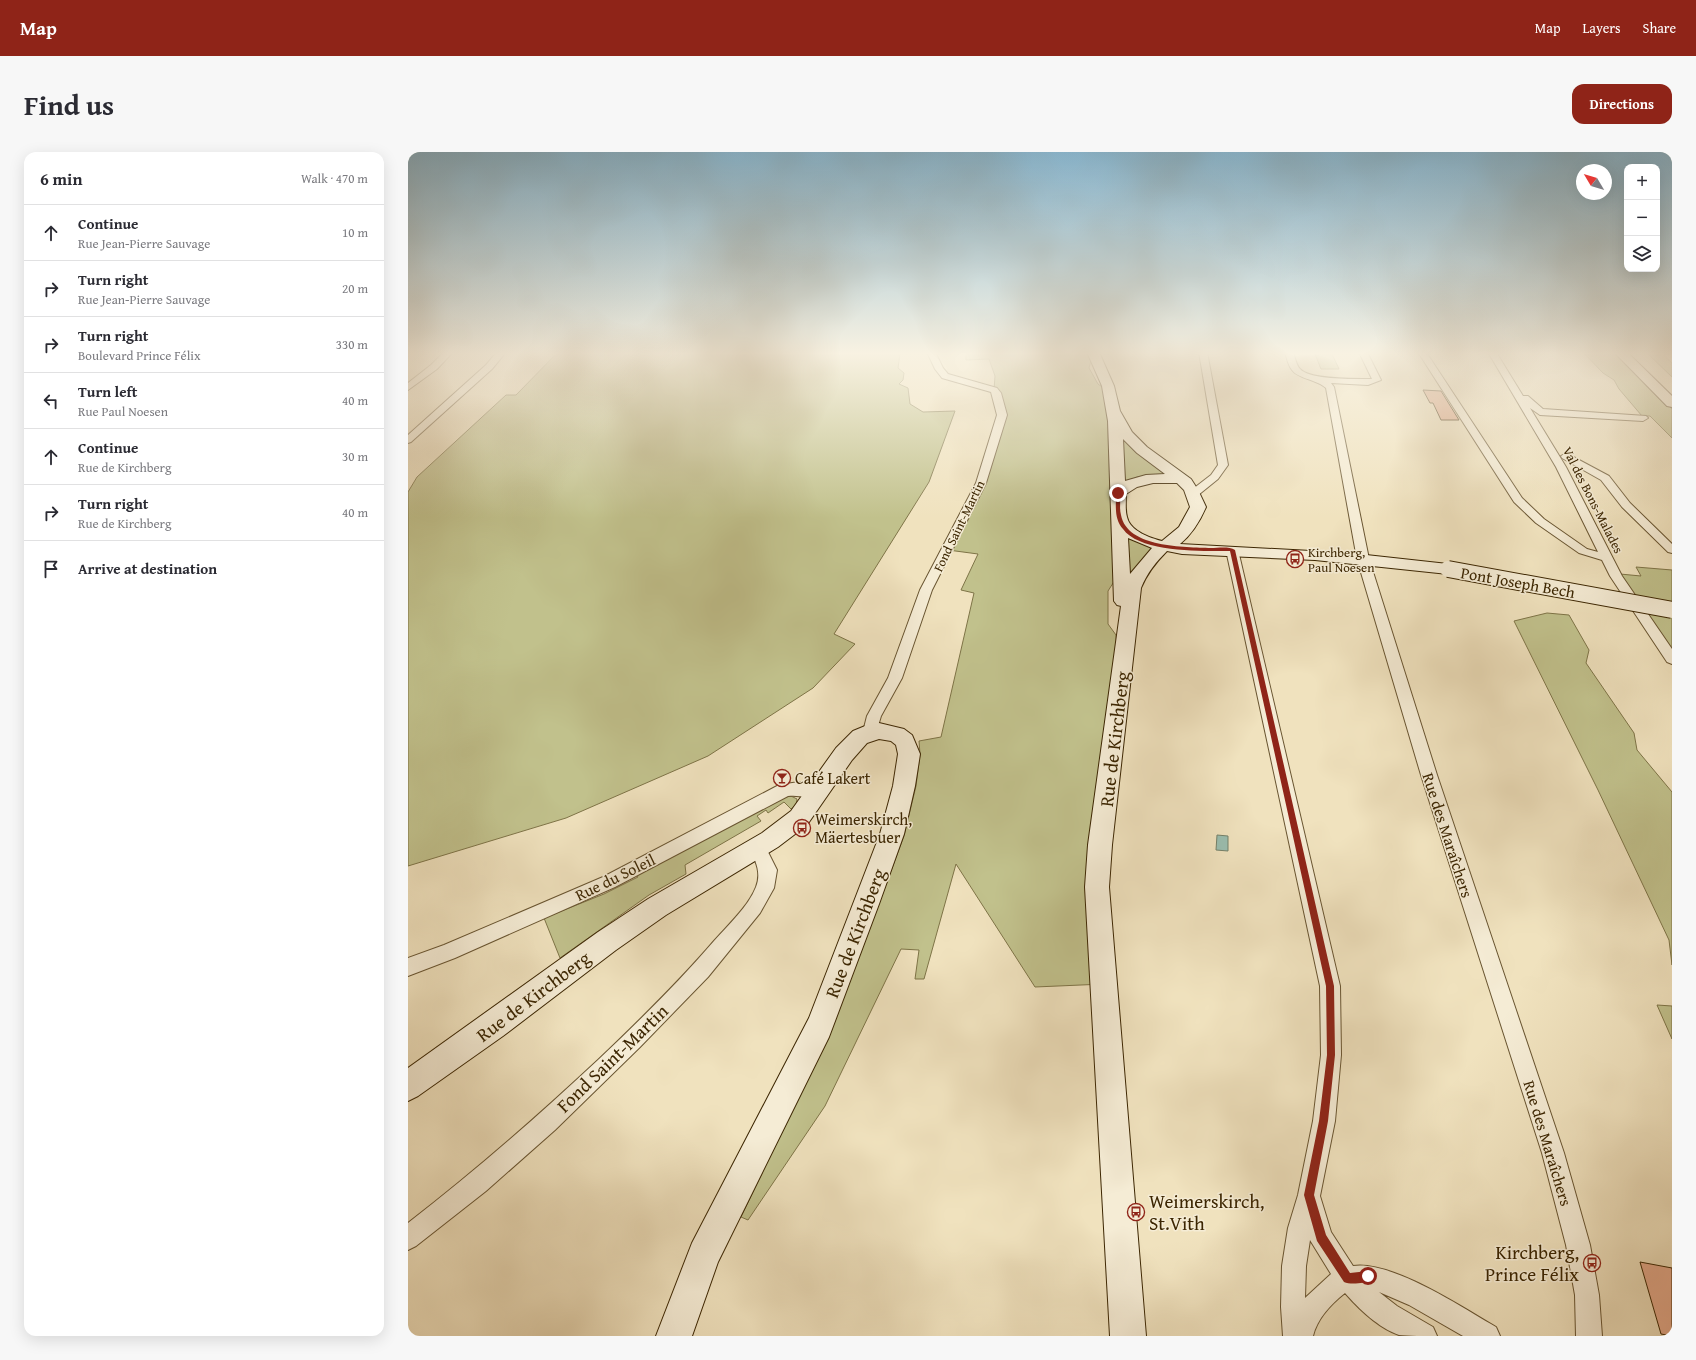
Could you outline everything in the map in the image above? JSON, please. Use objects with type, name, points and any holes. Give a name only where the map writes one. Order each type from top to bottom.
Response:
[{"type":"main road","name":"Rue de Kirchberg","points":[[1115,411],[1126,434],[1142,450],[1180,479],[1193,494],[1198,507],[1194,519],[1182,532],[1164,546],[1144,566],[1135,578],[1132,588],[1100,845],[1097,887],[1128,1336]]},
{"type":"main road","name":"Rue de Kirchberg","points":[[1115,411],[1118,515],[1125,644]]},
{"type":"main road","points":[[1118,493],[1125,486],[1139,480],[1180,479]]},
{"type":"main road","name":"Rue de Kirchberg","points":[[1118,515],[1128,533],[1164,546]]},
{"type":"main road","points":[[1182,532],[1191,542],[1211,549]]},
{"type":"main road","points":[[1164,546],[1182,549],[1211,549]]},
{"type":"main road","name":"Pont Joseph Bech","points":[[1211,549],[1363,559],[1448,569],[1672,610]]},
{"type":"main road","name":"Rue de Kirchberg","points":[[408,1086],[487,1030],[607,941],[657,907],[757,847],[799,818],[847,750],[860,737],[870,732],[879,731],[897,735],[905,741],[909,754],[904,786],[892,834],[867,904],[819,1027],[704,1255],[674,1336]]},
{"type":"street","points":[[408,440],[444,407]]},
{"type":"street","name":"Fond Saint-Martin","points":[[870,732],[874,716],[895,678],[926,590],[981,483],[1002,415],[1000,407]]},
{"type":"street","points":[[1193,494],[1210,479],[1220,474],[1223,465],[1213,407]]},
{"type":"street","name":"Rue des Maraîchers","points":[[1334,407],[1363,559],[1429,775],[1553,1153],[1578,1244],[1586,1295],[1590,1336]]},
{"type":"street","points":[[1458,407],[1518,500],[1540,521],[1583,551],[1607,558]]},
{"type":"street","name":"Val des Bons-Malades","points":[[1526,407],[1570,484],[1616,576],[1672,658]]},
{"type":"street","points":[[1536,407],[1540,412],[1566,456],[1571,471],[1570,484]]},
{"type":"street","points":[[1540,412],[1643,418]]},
{"type":"street","points":[[1566,456],[1605,478],[1626,505],[1672,550]]},
{"type":"street","points":[[1180,479],[1210,479]]},
{"type":"street","points":[[1232,550],[1330,986],[1331,1055],[1324,1121],[1309,1195],[1300,1228],[1294,1266],[1296,1336]]},
{"type":"street","name":"Rue du Soleil","points":[[408,967],[448,952],[609,882],[785,790],[799,788],[818,793]]},
{"type":"street","name":"Fond Saint-Martin","points":[[408,1238],[478,1183],[547,1122],[633,1040],[701,971],[754,907],[765,888],[768,870],[757,847]]},
{"type":"street","points":[[1309,1195],[1321,1238],[1348,1278],[1365,1297],[1388,1315],[1424,1336]]},
{"type":"street","points":[[1300,1336],[1302,1328],[1314,1305],[1335,1286],[1348,1278],[1368,1276],[1394,1284],[1487,1336]]},
{"type":"green space","points":[[493,407],[915,407],[923,412],[955,411],[929,482],[834,634],[855,644],[813,688],[708,756],[566,818],[408,866],[408,492],[417,477]]},
{"type":"green space","points":[[1000,407],[1108,407],[1115,580],[1108,591],[1108,624],[1116,635],[1119,697],[1100,845],[1104,984],[1035,987],[956,864],[924,979],[915,979],[919,950],[901,949],[825,1106],[748,1220],[741,1217],[830,1030],[904,836],[916,786],[920,754],[919,741],[941,737],[974,593],[961,590],[978,554],[948,550],[981,483],[1002,415]]},
{"type":"green space","points":[[1635,407],[1670,407],[1672,409],[1672,438],[1650,416],[1642,416]]},
{"type":"green space","points":[[1121,436],[1172,475],[1137,477],[1125,483]]},
{"type":"green space","points":[[1126,536],[1154,547],[1130,577]]},
{"type":"green space","points":[[1636,567],[1672,570],[1672,649],[1620,574],[1641,576]]},
{"type":"green space","points":[[1547,613],[1569,615],[1589,650],[1586,663],[1634,733],[1637,750],[1672,792],[1672,965],[1669,940],[1598,790],[1514,621]]},
{"type":"green space","points":[[791,796],[797,799],[796,806],[791,809],[784,802],[768,813],[766,810],[757,816],[761,821],[685,865],[686,874],[649,895],[560,958],[544,918],[604,894],[638,877],[636,874],[785,797]]},
{"type":"green space","points":[[1657,1005],[1672,1006],[1672,1039]]},
{"type":"shaded area","points":[[1217,835],[1228,836],[1228,851],[1216,850]]},
{"type":"building","points":[[1435,407],[1451,407],[1459,420],[1441,420]]},
{"type":"building","points":[[1640,1262],[1672,1268],[1672,1336],[1661,1334]]},
{"type":"place","name":"Kirchberg, Paul Noesen","points":[[1295,559]]},
{"type":"place","name":"Café Lakert","points":[[782,778]]},
{"type":"place","name":"Weimerskirch, Mäertesbuer","points":[[802,828]]},
{"type":"place","name":"Weimerskirch, St.Vith","points":[[1136,1212]]},
{"type":"place","name":"Kirchberg, Prince Félix","points":[[1592,1263]]},
{"type":"route","points":[[1118,493],[1118,515],[1128,533],[1138,538],[1172,548],[1232,550],[1235,569],[1330,986],[1331,1055],[1324,1121],[1309,1195],[1321,1238],[1348,1278],[1368,1276]]}]
